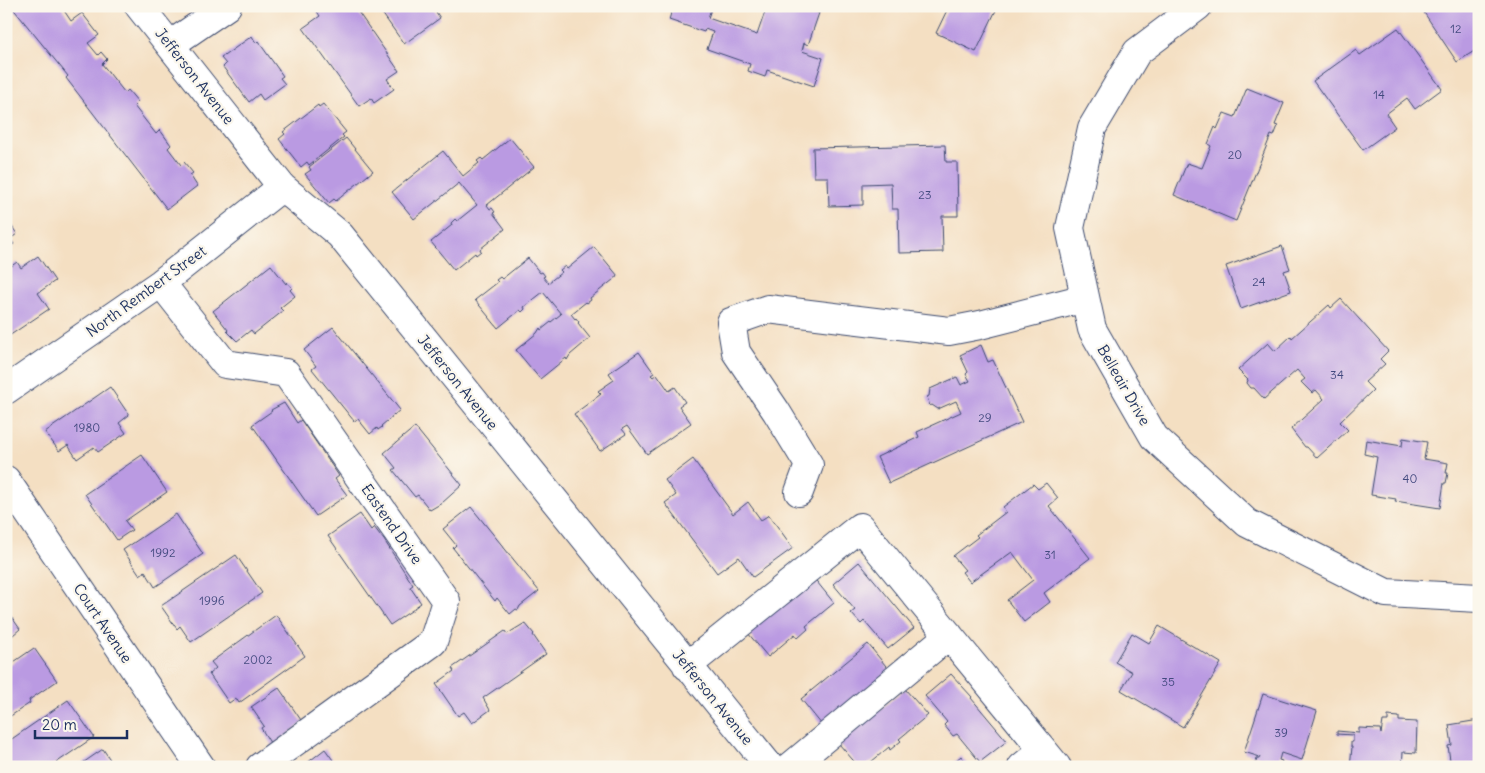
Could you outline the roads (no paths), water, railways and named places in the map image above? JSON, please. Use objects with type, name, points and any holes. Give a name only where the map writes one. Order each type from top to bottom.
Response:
[{"type":"street","name":"Jefferson Avenue","points":[[139,6],[282,187],[340,236],[770,767]]},
{"type":"street","points":[[170,45],[227,6]]},
{"type":"street","name":"Belleair Drive","points":[[1198,6],[1137,52],[1092,128],[1070,228],[1092,328],[1154,437],[1247,523],[1386,593],[1479,598]]},
{"type":"street","name":"North Rembert Street","points":[[6,390],[161,283],[282,187]]},
{"type":"street","name":"Eastend Drive","points":[[161,283],[225,364],[286,373],[446,601],[433,642],[260,767]]},
{"type":"street","points":[[799,492],[809,465],[776,411],[736,352],[731,322],[768,308],[949,332],[980,326],[1085,298]]},
{"type":"street","name":"Court Avenue","points":[[6,480],[201,767]]},
{"type":"street","points":[[687,666],[860,527],[1050,758],[1022,767]]},
{"type":"street","points":[[790,767],[949,636]]}]
